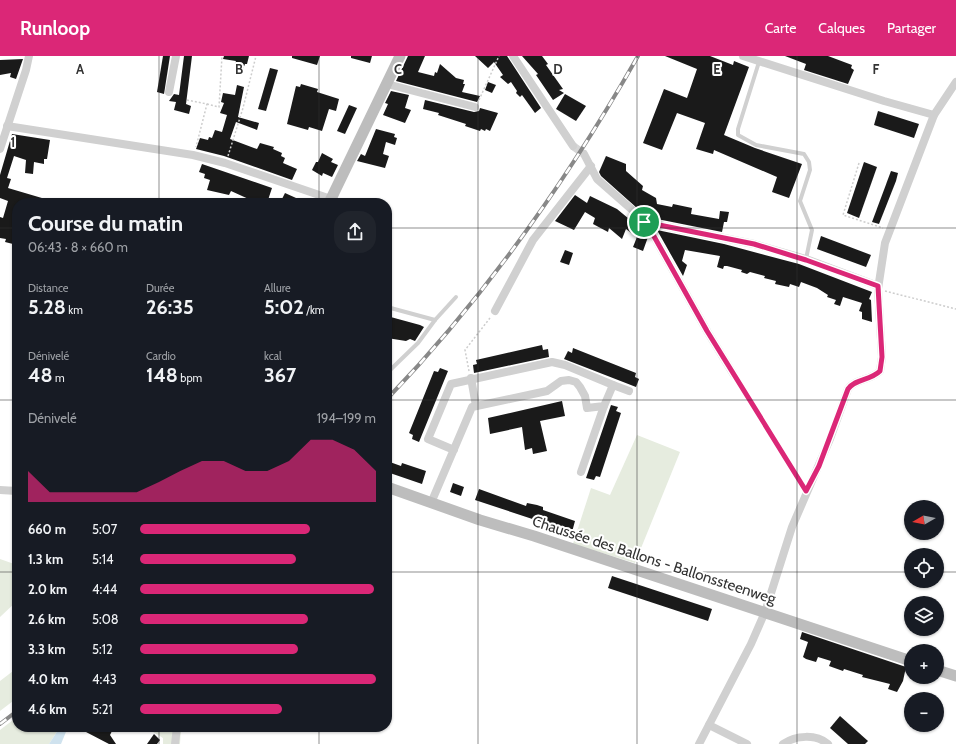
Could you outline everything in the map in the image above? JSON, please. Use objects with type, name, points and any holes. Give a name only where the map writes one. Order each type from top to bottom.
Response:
[{"type":"street","points":[[0,149],[25,75],[29,56]]},
{"type":"street","points":[[169,92],[176,56]]},
{"type":"street","points":[[331,198],[400,56]]},
{"type":"street","points":[[513,56],[573,146]]},
{"type":"street","points":[[744,56],[763,60],[934,115]]},
{"type":"street","points":[[699,744],[751,644],[765,612],[779,562],[806,491],[819,466],[848,389],[852,383],[871,378],[880,371],[882,357],[878,288],[882,253],[889,230],[934,115],[956,82]]},
{"type":"street","points":[[387,84],[475,107]]},
{"type":"street","points":[[7,126],[194,155],[225,163],[322,198]]},
{"type":"street","points":[[584,154],[596,179],[644,222],[651,231],[707,331],[734,375]]},
{"type":"street","points":[[496,311],[533,240],[591,166]]},
{"type":"street","points":[[644,222],[754,244],[806,260],[878,288]]},
{"type":"street","points":[[454,450],[428,439],[451,384],[471,378],[552,362],[565,364],[629,391]]},
{"type":"street","points":[[471,378],[476,406]]},
{"type":"street","points":[[431,503],[472,407],[547,391],[562,381],[569,380],[576,382],[580,387],[585,396],[587,408],[604,406]]},
{"type":"street","points":[[581,472],[613,385]]},
{"type":"street","name":"Chaussée des Ballons - Ballonssteenweg","points":[[392,489],[904,659]]},
{"type":"street","points":[[0,490],[12,491]]},
{"type":"street","points":[[944,672],[956,676]]},
{"type":"street","points":[[709,725],[747,744]]},
{"type":"street","points":[[175,744],[177,732]]},
{"type":"street","points":[[784,744],[793,739],[806,737],[820,739],[828,744]]},
{"type":"lane","points":[[763,60],[738,129],[738,135],[756,145],[804,154],[810,162],[810,170],[800,201],[812,230],[806,260]]},
{"type":"lane","points":[[392,368],[418,343],[435,320],[456,297]]},
{"type":"lane","points":[[392,308],[435,320]]},
{"type":"path","points":[[187,100],[219,108],[222,56]]},
{"type":"path","points":[[225,163],[244,108],[256,56]]},
{"type":"path","points":[[475,107],[499,56]]},
{"type":"path","points":[[194,155],[207,104]]},
{"type":"path","points":[[860,163],[843,214],[889,230]]},
{"type":"path","points":[[878,288],[956,309]]},
{"type":"path","points":[[471,378],[464,350],[496,311]]},
{"type":"path","points":[[734,375],[806,491]]},
{"type":"shaded area","points":[[637,435],[680,452],[635,563],[596,551],[570,553],[591,488],[610,495]]},
{"type":"shaded area","points":[[0,559],[12,563],[12,606],[0,617]]},
{"type":"shaded area","points":[[12,672],[12,702],[0,711],[0,681]]},
{"type":"shaded area","points":[[12,721],[12,732],[57,732],[49,744],[0,744],[0,730]]},
{"type":"shaded area","points":[[153,732],[181,732],[180,744],[163,744],[163,738]]},
{"type":"water","points":[[57,732],[66,732],[61,744],[49,744]]},
{"type":"building","points":[[163,56],[170,56],[164,94],[157,92]]},
{"type":"building","points":[[184,56],[192,56],[186,104],[191,106],[189,114],[174,110],[176,102],[169,101],[174,94],[179,95]]},
{"type":"building","points":[[224,56],[249,56],[247,64],[245,64],[243,69],[234,66],[236,61],[223,59]]},
{"type":"building","points":[[292,56],[320,56],[317,65],[292,58]]},
{"type":"building","points":[[351,56],[372,56],[370,63],[351,58]]},
{"type":"building","points":[[408,56],[425,56],[418,72],[434,76],[435,72],[437,73],[440,64],[456,78],[464,80],[463,84],[465,84],[462,92],[480,96],[477,102],[396,81]]},
{"type":"building","points":[[475,56],[507,56],[541,108],[535,113],[522,95],[520,97],[516,93],[517,91],[511,82],[508,84],[500,77],[503,75],[494,62],[488,68]]},
{"type":"building","points":[[522,56],[542,56],[548,64],[546,65],[563,89],[559,90],[564,93],[553,100],[536,75],[538,74]]},
{"type":"building","points":[[665,56],[710,56],[733,65],[734,61],[749,67],[724,135],[755,148],[802,164],[789,198],[772,192],[777,177],[714,150],[713,154],[696,149],[705,123],[677,113],[662,150],[643,143],[664,89],[687,98],[697,69]]},
{"type":"building","points":[[785,56],[828,56],[852,65],[851,68],[854,70],[848,84],[804,70],[806,64]]},
{"type":"building","points":[[23,59],[16,79],[10,77],[11,73],[0,75],[0,60]]},
{"type":"building","points":[[270,68],[278,70],[266,111],[258,109]]},
{"type":"building","points":[[488,82],[496,85],[492,93],[485,90]]},
{"type":"building","points":[[301,84],[318,89],[317,92],[339,99],[336,111],[329,109],[322,131],[309,127],[308,130],[287,124],[296,86],[300,87]]},
{"type":"building","points":[[237,85],[244,87],[238,117],[259,123],[257,130],[236,122],[230,139],[257,149],[260,143],[274,147],[273,149],[282,153],[281,156],[285,158],[283,163],[297,169],[292,180],[224,156],[196,149],[200,138],[208,140],[209,137],[212,138],[215,130],[222,132],[227,115],[220,113],[224,103],[221,102],[223,93],[235,95]]},
{"type":"building","points":[[391,91],[409,95],[405,108],[411,110],[405,123],[383,115],[388,104],[385,103]]},
{"type":"building","points":[[565,94],[586,106],[576,121],[556,109]]},
{"type":"building","points":[[425,100],[474,112],[479,111],[480,108],[498,113],[490,131],[481,129],[480,131],[465,126],[466,124],[438,115],[439,113],[423,109]]},
{"type":"building","points":[[349,105],[357,108],[345,134],[337,131]]},
{"type":"building","points":[[878,111],[919,124],[914,138],[874,125]]},
{"type":"building","points":[[376,129],[395,134],[394,137],[397,138],[395,145],[386,142],[383,154],[389,156],[385,168],[357,161],[361,154],[365,156]]},
{"type":"building","points":[[12,134],[50,140],[47,159],[44,159],[44,164],[34,162],[33,174],[25,173],[26,160],[14,156],[7,178],[11,179],[8,188],[42,198],[12,198],[12,244],[5,242],[6,239],[0,238],[0,217],[3,218],[8,201],[0,198],[0,175]]},
{"type":"building","points":[[322,153],[333,159],[331,162],[338,165],[332,177],[323,173],[322,176],[312,170]]},
{"type":"building","points":[[606,156],[626,164],[626,171],[643,186],[642,190],[656,198],[657,204],[672,207],[673,204],[692,208],[691,214],[719,219],[720,211],[729,212],[727,222],[724,222],[722,232],[647,217],[601,176],[599,172]]},
{"type":"building","points":[[864,162],[877,167],[859,218],[847,213]]},
{"type":"building","points":[[202,164],[272,188],[269,198],[246,198],[231,191],[229,195],[207,190],[210,180],[204,178],[205,174],[199,172]]},
{"type":"building","points":[[891,171],[898,173],[896,181],[879,224],[872,222]]},
{"type":"building","points":[[285,193],[296,198],[282,198]]},
{"type":"building","points":[[575,195],[587,203],[590,196],[617,209],[640,228],[648,237],[643,251],[633,247],[637,237],[626,229],[622,239],[609,228],[608,232],[593,224],[595,218],[585,212],[574,230],[555,221]]},
{"type":"building","points":[[657,230],[724,244],[799,264],[872,292],[869,299],[871,300],[872,322],[862,319],[862,312],[859,311],[862,303],[843,297],[840,306],[834,304],[836,300],[827,297],[828,295],[817,288],[801,282],[799,287],[790,284],[789,287],[775,284],[776,281],[764,278],[765,276],[750,272],[747,274],[741,272],[742,270],[727,266],[724,266],[723,269],[717,267],[720,256],[685,250],[682,261],[687,265],[683,276]]},
{"type":"building","points":[[821,236],[871,255],[866,267],[817,249]]},
{"type":"building","points":[[565,250],[573,253],[569,265],[560,262]]},
{"type":"building","points":[[392,317],[424,327],[415,341],[410,339],[406,341],[392,339]]},
{"type":"building","points":[[542,345],[543,350],[548,349],[549,357],[474,373],[473,365],[477,364],[476,360]]},
{"type":"building","points":[[573,348],[636,373],[635,377],[639,379],[636,387],[564,359],[568,351],[572,353]]},
{"type":"building","points":[[440,368],[448,371],[419,442],[412,439],[413,435],[409,433],[434,371],[438,372]]},
{"type":"building","points":[[562,401],[565,416],[540,421],[547,451],[533,454],[532,448],[525,450],[522,427],[490,434],[488,418]]},
{"type":"building","points":[[611,405],[618,407],[616,411],[621,413],[600,477],[596,476],[594,480],[586,478]]},
{"type":"building","points":[[392,463],[401,466],[402,463],[426,471],[422,484],[392,474]]},
{"type":"building","points":[[453,483],[464,487],[461,496],[450,492]]},
{"type":"building","points":[[479,489],[526,506],[527,503],[543,507],[543,510],[575,521],[572,532],[475,500]]},
{"type":"building","points":[[612,576],[712,609],[708,621],[608,588]]},
{"type":"building","points":[[802,632],[904,666],[903,681],[897,692],[888,689],[890,684],[862,677],[863,675],[844,669],[843,671],[829,666],[831,661],[818,657],[816,662],[806,659],[803,657],[808,642],[800,639]]},
{"type":"building","points":[[840,716],[868,741],[865,744],[848,744],[830,728]]},
{"type":"building","points":[[86,732],[112,732],[110,735],[116,744],[109,744]]},
{"type":"building","points":[[154,734],[160,740],[157,744],[147,744]]},
{"type":"tunnel","points":[[573,146],[584,154]]},
{"type":"railway","points":[[392,394],[458,320],[523,235],[554,192],[583,147],[638,56]]},
{"type":"railway","points":[[0,724],[12,715]]},
{"type":"route","points":[[644,222],[754,244],[806,260],[878,286],[882,357],[880,371],[871,378],[852,383],[848,389],[841,404],[830,439],[819,466],[806,491],[707,331],[651,231],[644,222]]}]
